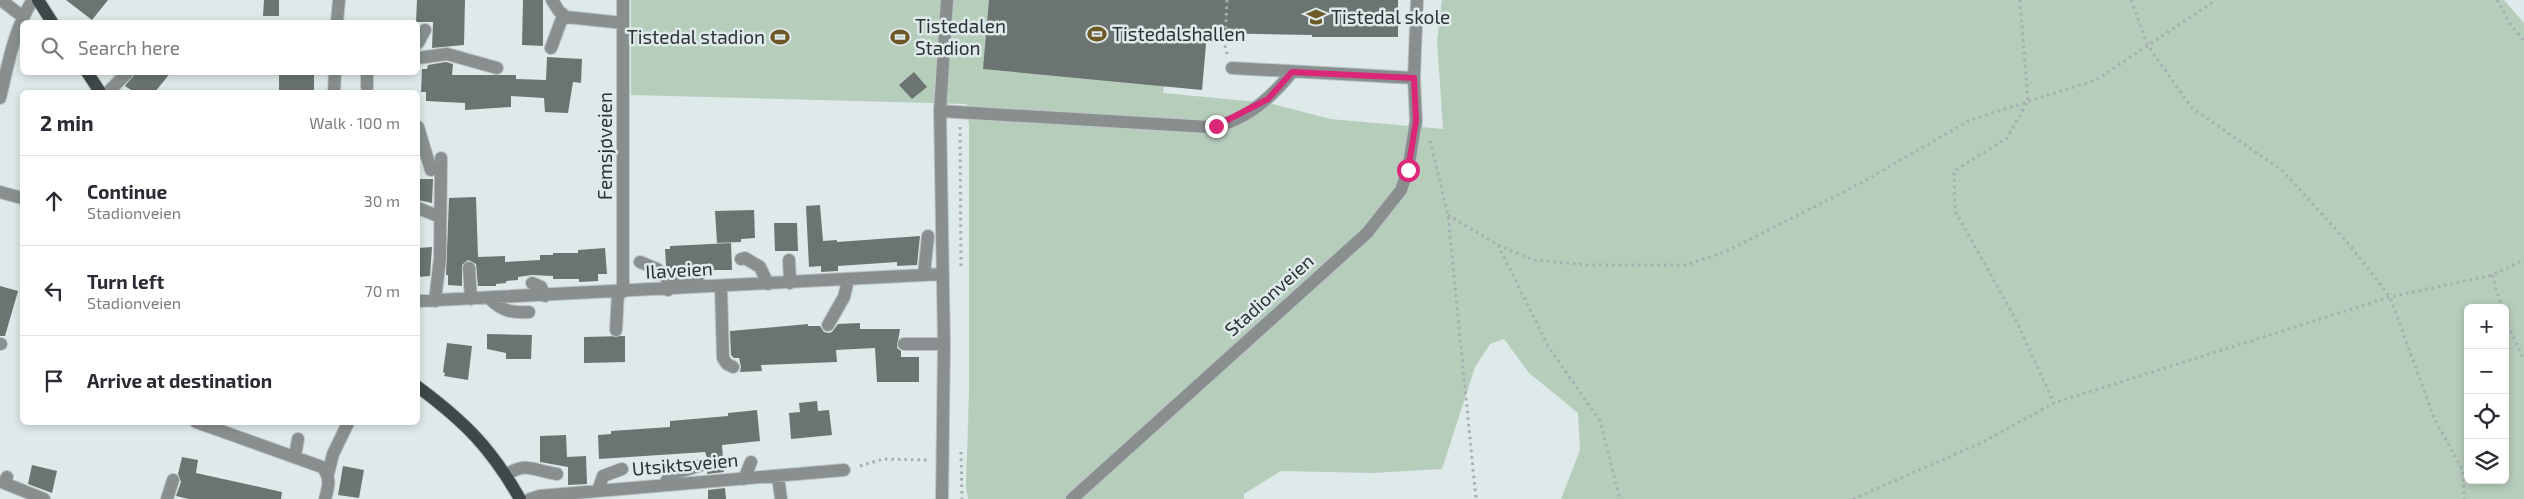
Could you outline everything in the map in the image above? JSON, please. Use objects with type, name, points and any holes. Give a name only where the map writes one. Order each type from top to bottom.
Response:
[{"type":"main road","points":[[38,0],[50,20]]},
{"type":"main road","points":[[89,75],[99,90]]},
{"type":"main road","points":[[420,389],[469,428],[488,449],[520,499]]},
{"type":"street","points":[[1,0],[23,17]]},
{"type":"street","points":[[22,20],[33,0]]},
{"type":"street","points":[[337,20],[339,0]]},
{"type":"street","points":[[552,0],[558,11],[566,18],[623,23]]},
{"type":"street","name":"Femsjøveien","points":[[616,330],[621,292],[623,0]]},
{"type":"street","points":[[942,499],[944,344],[940,110],[947,0]]},
{"type":"street","name":"Stadionveien","points":[[1072,499],[1367,233],[1388,209],[1401,190],[1408,170],[1416,121],[1414,78],[1417,0]]},
{"type":"street","points":[[551,48],[561,21],[566,18]]},
{"type":"street","points":[[0,98],[2,79],[20,26]]},
{"type":"street","points":[[420,39],[425,30]]},
{"type":"street","points":[[420,58],[447,54],[497,68]]},
{"type":"street","points":[[1232,68],[1414,78]]},
{"type":"street","points":[[940,110],[1209,127],[1223,124],[1268,99],[1292,72]]},
{"type":"street","points":[[110,90],[125,75]]},
{"type":"street","points":[[334,90],[335,75]]},
{"type":"street","points":[[367,75],[367,87]]},
{"type":"street","points":[[420,132],[434,167],[440,217],[440,258],[435,301]]},
{"type":"street","points":[[0,192],[20,197]]},
{"type":"street","points":[[420,209],[440,217]]},
{"type":"street","points":[[924,274],[928,236]]},
{"type":"street","points":[[740,259],[745,258],[760,267],[768,284]]},
{"type":"street","points":[[789,260],[790,283]]},
{"type":"street","points":[[640,262],[657,269],[669,286],[678,278],[698,278]]},
{"type":"street","points":[[469,268],[471,299]]},
{"type":"street","name":"Ilaveien","points":[[420,301],[545,296],[566,288],[621,292],[669,286],[721,287],[943,274]]},
{"type":"street","points":[[828,325],[844,297],[848,280]]},
{"type":"street","points":[[532,283],[541,287],[545,296]]},
{"type":"street","points":[[721,287],[723,358],[727,364],[733,367]]},
{"type":"street","points":[[489,298],[499,308],[511,313],[529,312]]},
{"type":"street","points":[[904,344],[944,344]]},
{"type":"street","points":[[212,425],[234,429],[322,467],[328,474]]},
{"type":"street","points":[[325,499],[329,486],[328,474],[333,454],[347,425]]},
{"type":"street","points":[[294,456],[298,439]]},
{"type":"street","points":[[744,479],[751,462]]},
{"type":"street","points":[[665,484],[670,475],[702,465]]},
{"type":"street","points":[[506,475],[518,467],[527,466],[542,472],[557,474]]},
{"type":"street","points":[[598,491],[603,476],[612,471],[622,469]]},
{"type":"street","name":"Utsiktsveien","points":[[530,499],[540,496],[665,484],[844,470]]},
{"type":"street","points":[[778,476],[781,499]]},
{"type":"street","points":[[7,477],[4,483],[44,499]]},
{"type":"street","points":[[167,499],[173,480]]},
{"type":"path","points":[[1227,0],[1225,46],[1232,68]]},
{"type":"path","points":[[2020,0],[2028,101],[2007,138],[1954,171],[1955,211],[2015,318],[2054,403]]},
{"type":"path","points":[[2131,0],[2148,46],[2192,108],[2283,170],[2348,243],[2390,297],[2434,418],[2463,471],[2464,499]]},
{"type":"path","points":[[1448,215],[1498,244],[1534,260],[1588,265],[1686,265],[1725,252],[1827,200],[1970,120],[2096,80],[2216,0]]},
{"type":"path","points":[[2498,0],[2511,24],[2524,41]]},
{"type":"path","points":[[1428,132],[1448,215],[1476,499]]},
{"type":"path","points":[[1498,244],[1548,346],[1600,421],[1620,499]]},
{"type":"path","points":[[1853,499],[1981,444],[2054,403],[2390,297],[2492,275],[2524,260]]},
{"type":"path","points":[[2492,275],[2501,304]]},
{"type":"path","points":[[2509,328],[2524,360]]},
{"type":"path","points":[[844,470],[883,459],[943,460]]},
{"type":"green space","points":[[631,0],[1174,0],[1163,93],[1269,103],[1330,119],[1443,129],[1437,41],[1442,0],[2504,0],[2524,23],[2524,499],[1561,499],[1580,450],[1578,413],[1529,373],[1504,339],[1490,344],[1475,367],[1442,469],[1372,473],[1281,471],[1244,494],[1244,499],[968,499],[966,486],[969,393],[969,127],[967,104],[631,95]]},
{"type":"building","points":[[66,0],[108,0],[92,20]]},
{"type":"building","points":[[264,0],[279,0],[279,16],[263,16]]},
{"type":"building","points":[[417,0],[465,0],[464,45],[432,48],[433,22],[420,22],[420,20],[416,20]]},
{"type":"building","points":[[523,0],[543,0],[543,46],[522,45]]},
{"type":"building","name":"Tistedalshallen","points":[[989,0],[1398,0],[1398,37],[1312,37],[1312,35],[1207,33],[1202,90],[983,69]]},
{"type":"building","points":[[547,57],[582,59],[581,83],[573,82],[568,113],[545,112],[544,98],[511,96],[511,107],[465,110],[465,103],[426,101],[426,92],[421,92],[422,69],[427,69],[428,65],[446,62],[453,64],[452,75],[516,75],[516,79],[546,80]]},
{"type":"building","points":[[914,72],[927,87],[912,99],[899,85]]},
{"type":"building","points":[[134,75],[169,75],[157,90],[131,90],[125,86]]},
{"type":"building","points":[[279,75],[314,75],[314,90],[279,90]]},
{"type":"building","points":[[420,179],[433,179],[432,203],[420,200]]},
{"type":"building","points":[[476,197],[478,257],[505,256],[505,262],[540,260],[540,255],[578,253],[578,250],[605,248],[607,274],[598,274],[598,281],[579,282],[579,279],[553,279],[553,276],[532,275],[518,277],[518,280],[506,281],[506,283],[496,284],[496,286],[478,286],[476,264],[468,260],[462,265],[462,286],[448,285],[448,275],[446,275],[449,198]]},
{"type":"building","points":[[820,205],[823,241],[837,240],[837,242],[920,236],[917,265],[897,266],[897,262],[838,266],[838,271],[821,272],[821,266],[809,267],[806,206]]},
{"type":"building","points":[[754,210],[755,238],[741,239],[741,242],[717,243],[715,211]]},
{"type":"building","points":[[774,223],[797,223],[798,251],[775,251]]},
{"type":"building","points":[[731,243],[732,270],[670,270],[666,266],[665,249],[670,249],[670,246]]},
{"type":"building","points":[[432,247],[430,276],[420,277],[420,248]]},
{"type":"building","points":[[0,286],[18,291],[5,336],[0,336]]},
{"type":"building","points":[[860,323],[860,329],[900,329],[897,348],[901,351],[901,357],[919,357],[919,382],[877,382],[875,348],[836,350],[837,362],[761,365],[762,371],[740,372],[739,358],[734,358],[731,355],[730,331],[808,324],[808,326],[820,326],[824,332],[829,333],[838,324]]},
{"type":"building","points":[[487,334],[532,335],[531,359],[506,359],[506,353],[487,349]]},
{"type":"building","points":[[625,336],[625,362],[584,363],[584,337]]},
{"type":"building","points":[[447,343],[472,346],[468,380],[444,376]]},
{"type":"building","points":[[817,401],[818,411],[829,410],[832,435],[791,439],[789,413],[800,412],[799,403]]},
{"type":"building","points":[[757,410],[760,441],[722,445],[724,472],[707,474],[709,463],[705,452],[599,459],[598,435],[611,434],[611,431],[670,427],[670,421],[728,416],[728,413]]},
{"type":"building","points":[[566,435],[567,457],[586,456],[587,484],[568,485],[568,467],[540,462],[540,436]]},
{"type":"building","points":[[182,457],[198,460],[196,473],[282,492],[281,499],[189,499],[176,496],[181,482],[178,474]]},
{"type":"building","points":[[32,465],[57,471],[52,493],[28,484]]},
{"type":"building","points":[[343,466],[364,470],[359,498],[338,495]]},
{"type":"building","points":[[725,488],[726,499],[708,499],[708,490]]},
{"type":"place","name":"Tistedal skole","points":[[1316,17]]},
{"type":"place","name":"Tistedalshallen","points":[[1097,34]]},
{"type":"place","name":"Tistedal stadion","points":[[780,37]]},
{"type":"place","name":"Tistedalen Stadion","points":[[900,37]]},
{"type":"route","points":[[1216,126],[1240,116],[1268,99],[1292,72],[1414,78],[1416,121],[1408,170]]}]
